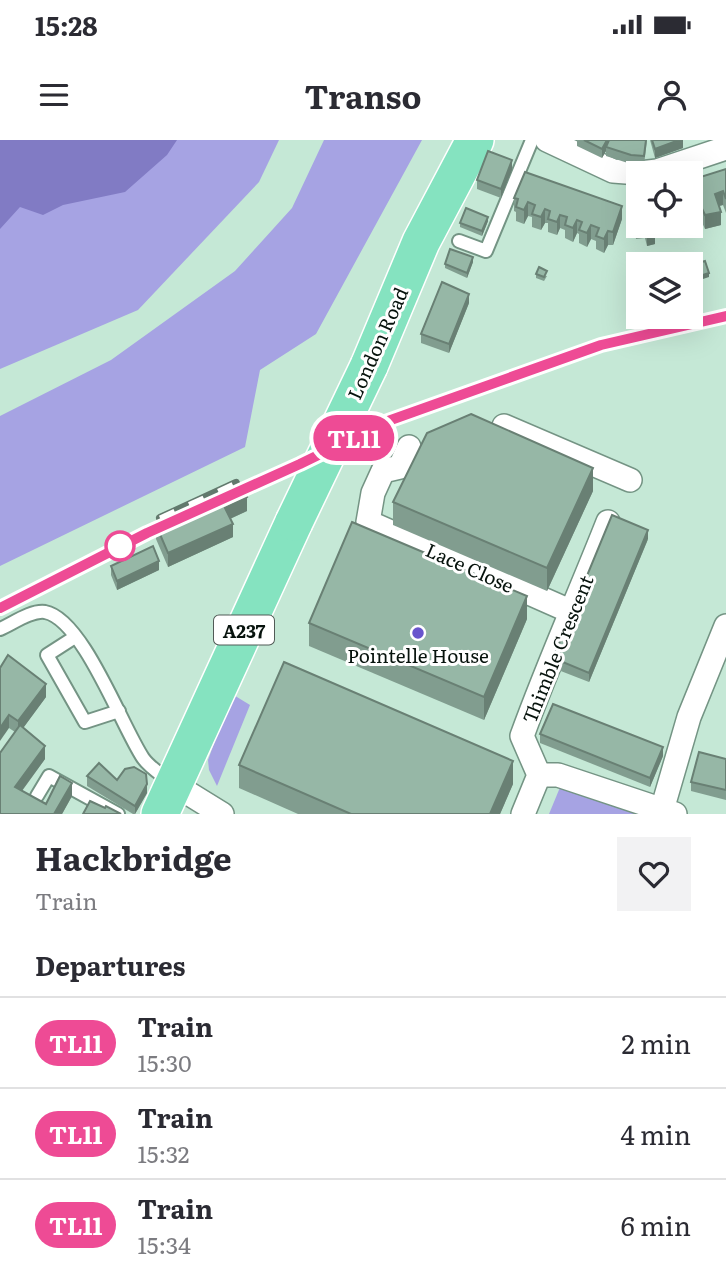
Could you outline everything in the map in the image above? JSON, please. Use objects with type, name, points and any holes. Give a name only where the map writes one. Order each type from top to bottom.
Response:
[{"type":"main road","name":"London Road","points":[[167,799],[369,366],[421,242],[475,140]]},
{"type":"street","points":[[547,140],[613,171],[626,172]]},
{"type":"street","points":[[687,161],[726,148]]},
{"type":"street","points":[[504,426],[630,480]]},
{"type":"street","name":"Lace Close","points":[[409,447],[400,467],[383,471],[358,529],[572,612]]},
{"type":"street","name":"Thimble Crescent","points":[[539,775],[522,736],[607,522]]},
{"type":"street","points":[[523,814],[539,775],[558,775],[669,812],[689,717],[726,626]]},
{"type":"street","points":[[167,799],[222,814]]},
{"type":"lane","points":[[459,241],[486,251],[532,140]]},
{"type":"lane","points":[[0,629],[30,615],[45,612],[61,621],[99,673],[167,799]]},
{"type":"lane","points":[[75,637],[47,655],[85,722],[119,711]]},
{"type":"lane","points":[[37,796],[49,776],[118,814]]},
{"type":"shaded area","points":[[0,140],[279,140],[259,182],[138,310],[0,369]]},
{"type":"shaded area","points":[[0,140],[177,140],[167,155],[125,192],[63,205],[43,215],[20,207],[0,229]]},
{"type":"shaded area","points":[[324,140],[422,140],[316,334],[260,370],[245,447],[0,566],[0,416],[111,360],[235,271],[292,208]]},
{"type":"shaded area","points":[[232,694],[250,705],[217,786],[209,770],[208,760]]},
{"type":"shaded area","points":[[561,785],[653,814],[549,814]]},
{"type":"building","points":[[584,140],[607,140],[602,149]]},
{"type":"building","points":[[609,140],[646,140],[644,156],[606,147]]},
{"type":"building","points":[[652,140],[679,140],[655,149]]},
{"type":"building","points":[[488,151],[512,160],[501,189],[477,180]]},
{"type":"building","points":[[726,169],[726,199],[723,191],[715,194],[721,212],[705,215],[703,176]]},
{"type":"building","points":[[525,172],[622,206],[613,232],[608,231],[604,239],[596,236],[599,228],[591,225],[587,233],[579,230],[582,222],[577,220],[573,228],[565,225],[567,217],[560,215],[557,222],[548,219],[550,211],[545,209],[541,217],[532,214],[535,205],[528,202],[524,210],[516,207],[518,199],[514,198]]},
{"type":"building","points":[[466,208],[488,217],[482,231],[460,223]]},
{"type":"building","points":[[450,249],[473,257],[467,273],[445,264]]},
{"type":"building","points":[[703,262],[709,273],[703,275]]},
{"type":"building","points":[[539,267],[547,271],[544,277],[536,274]]},
{"type":"building","points":[[442,282],[469,294],[449,344],[421,334]]},
{"type":"building","points":[[471,414],[593,468],[547,568],[393,502],[427,433]]},
{"type":"building","points":[[242,486],[247,497],[225,508],[233,524],[168,553],[156,525]]},
{"type":"building","points":[[612,515],[648,530],[589,673],[553,658]]},
{"type":"building","name":"Pointelle House","points":[[352,522],[527,596],[484,697],[309,623]]},
{"type":"building","points":[[153,546],[159,561],[117,581],[111,566]]},
{"type":"building","points":[[8,655],[46,684],[18,721],[9,715],[0,728],[0,668]]},
{"type":"building","points":[[284,662],[513,761],[490,814],[351,814],[239,765]]},
{"type":"building","points":[[553,704],[663,747],[650,778],[540,734]]},
{"type":"building","points":[[20,725],[45,746],[15,787],[46,804],[60,776],[72,783],[54,814],[0,814],[0,753]]},
{"type":"building","points":[[699,752],[726,759],[726,790],[691,782]]},
{"type":"building","points":[[99,763],[117,780],[125,769],[134,767],[146,774],[147,784],[135,806],[87,776]]},
{"type":"building","points":[[90,801],[105,808],[106,806],[121,814],[83,814]]},
{"type":"railway","points":[[227,496],[300,465],[388,421],[601,345],[726,316]]},
{"type":"railway","points":[[160,518],[236,483]]},
{"type":"railway","points":[[0,608],[173,521]]},
{"type":"train","name":"TL11","points":[[0,608],[147,533],[388,421],[601,345],[726,316]]},
{"type":"place","name":"Pointelle House","points":[[418,633]]}]
